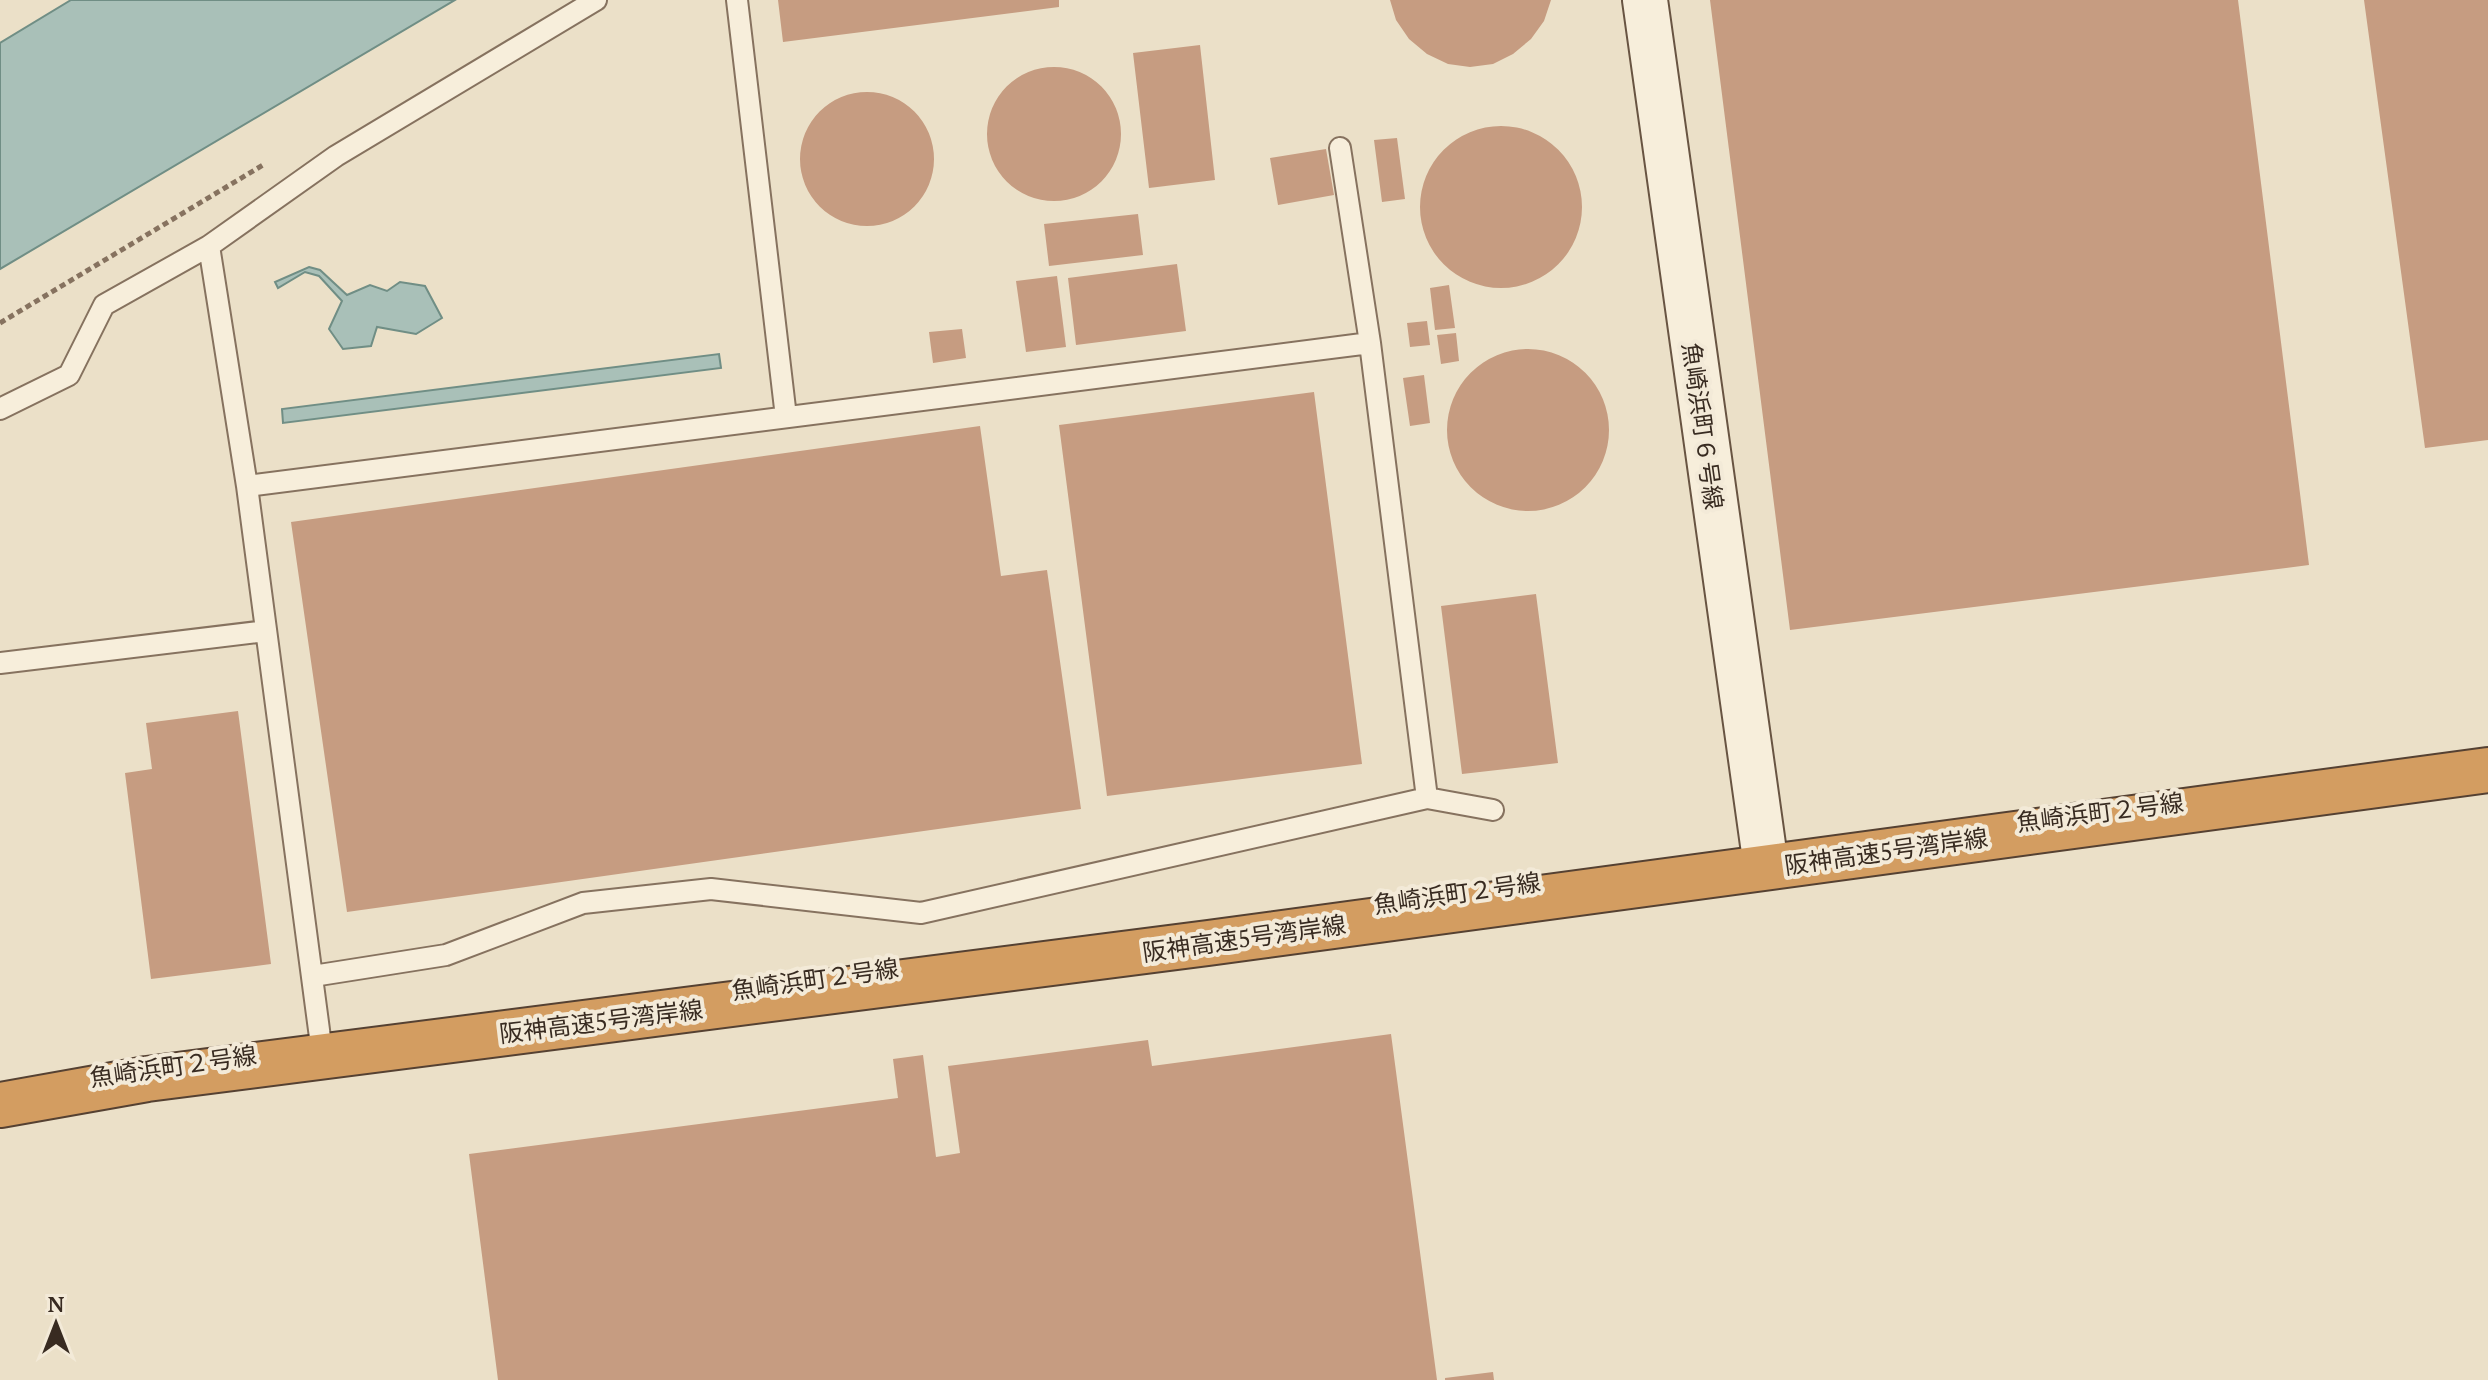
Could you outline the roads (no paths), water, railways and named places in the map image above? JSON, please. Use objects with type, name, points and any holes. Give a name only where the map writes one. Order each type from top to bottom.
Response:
[{"type":"highway","name":"阪神高速5号湾岸線","points":[[0,1105],[147,1079],[1208,943],[2488,767]]},
{"type":"highway","name":"阪神高速5号湾岸線","points":[[0,1127],[166,1099],[2488,796]]},
{"type":"street","name":"魚崎浜町６号線","points":[[1645,0],[1764,852]]},
{"type":"street","name":"魚崎浜町２号線","points":[[0,1090],[1764,852],[2488,767]]},
{"type":"lane","points":[[0,409],[69,375],[104,305],[209,246],[336,156],[596,0]]},
{"type":"lane","points":[[737,0],[786,417]]},
{"type":"lane","points":[[1340,148],[1370,343],[1427,798]]},
{"type":"lane","points":[[209,246],[247,486],[321,1045]]},
{"type":"lane","points":[[247,486],[1370,343]]},
{"type":"lane","points":[[0,663],[266,631]]},
{"type":"lane","points":[[313,976],[446,955],[583,903],[711,889],[921,913],[1427,798],[1493,810]]},
{"type":"water","points":[[71,0],[455,0],[0,269],[0,43]]},
{"type":"water","points":[[309,267],[320,270],[347,295],[370,285],[387,291],[400,282],[425,286],[442,318],[416,334],[377,327],[371,346],[343,349],[329,329],[342,301],[319,276],[305,272],[278,288],[275,282]]},
{"type":"water","points":[[719,354],[721,368],[283,423],[282,409]]}]
